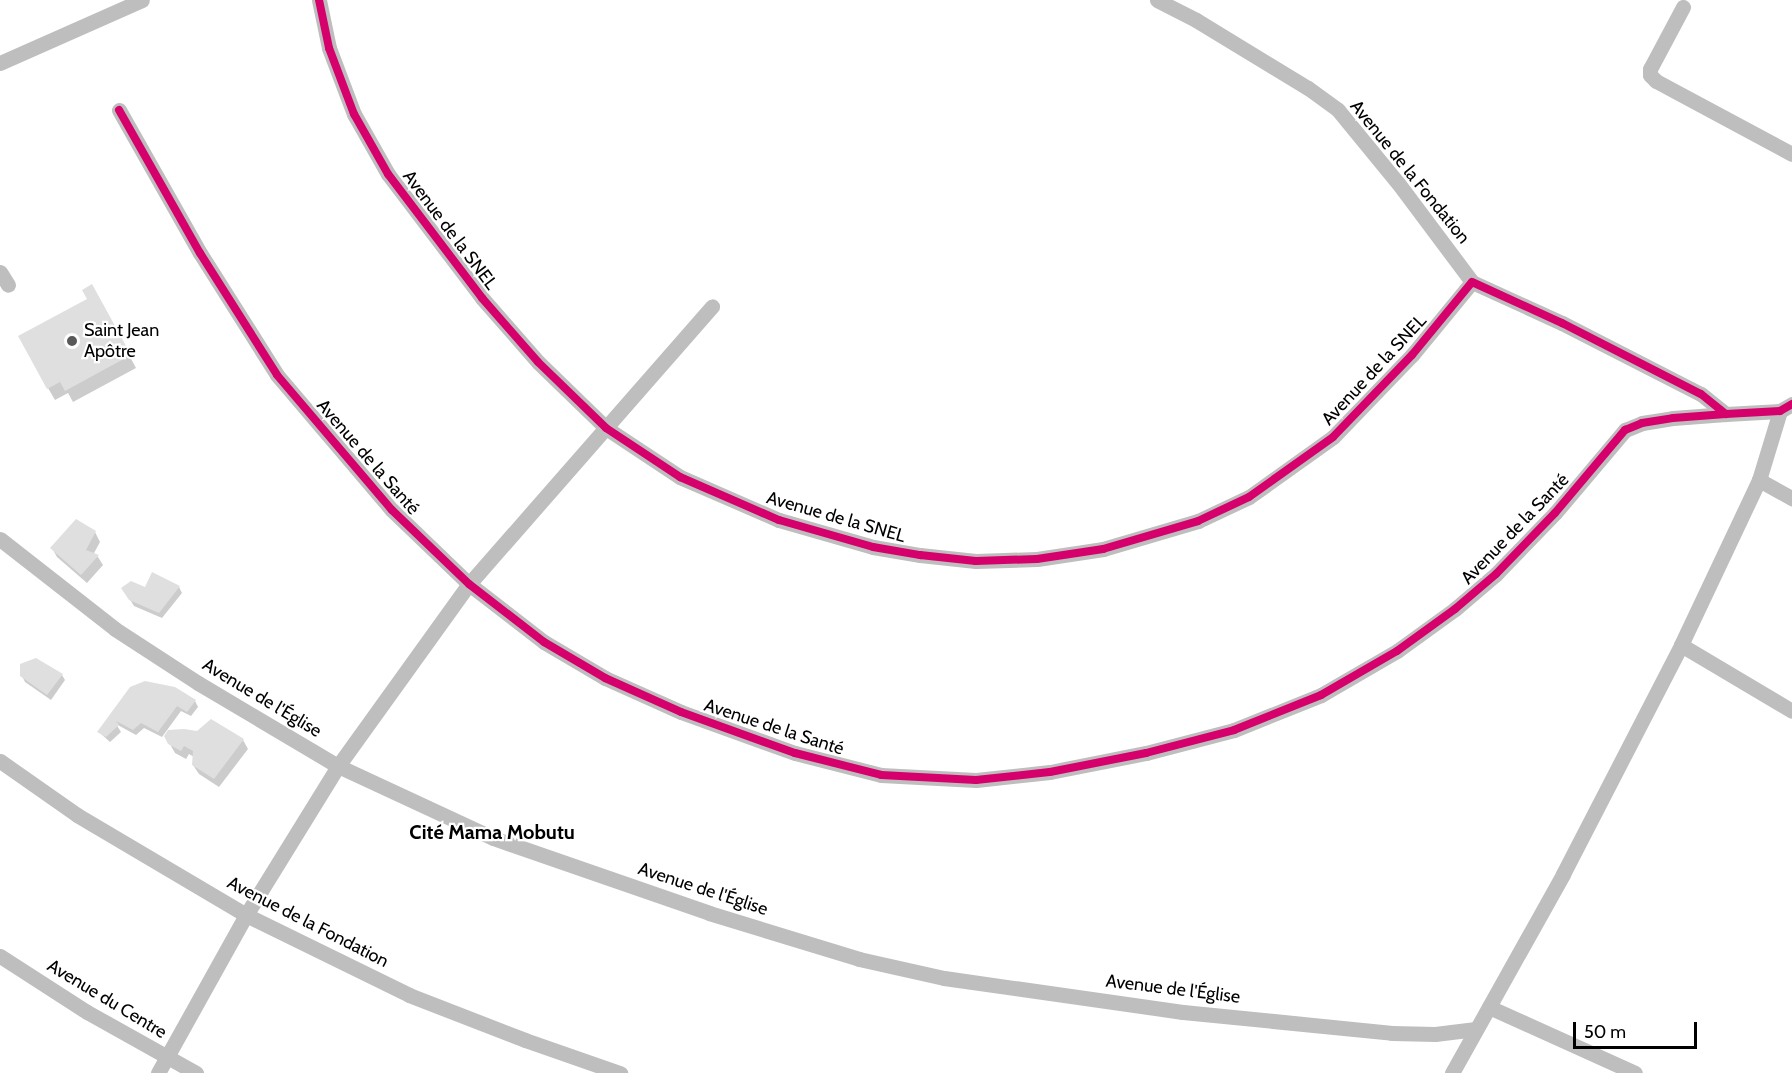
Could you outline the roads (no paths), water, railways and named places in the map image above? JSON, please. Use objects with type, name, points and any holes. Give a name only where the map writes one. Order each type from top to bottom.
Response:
[{"type":"street","points":[[0,63],[142,0]]},
{"type":"street","name":"Avenue de la SNEL","points":[[319,0],[329,48],[354,114],[388,174],[482,298],[538,362],[606,428],[680,477],[779,520],[873,547],[975,561],[1037,559],[1103,549],[1198,521],[1249,497],[1307,458],[1361,411],[1472,282]]},
{"type":"street","name":"Avenue de la Fondation","points":[[1157,0],[1196,20],[1308,88],[1338,110],[1398,183],[1472,282]]},
{"type":"street","points":[[1683,7],[1650,69],[1650,75],[1656,81],[1792,154]]},
{"type":"street","name":"Avenue de la Santé","points":[[119,110],[200,254],[277,375],[392,510],[469,584],[544,642],[605,678],[681,712],[795,753],[881,775],[976,780],[1050,772],[1146,753],[1234,730],[1321,695],[1397,651],[1455,609],[1488,581],[1555,513],[1624,430],[1642,423],[1673,418],[1726,414]]},
{"type":"street","points":[[1452,1073],[1563,874],[1682,645],[1759,480],[1786,408],[1726,414],[1691,389],[1562,323],[1472,282]]},
{"type":"street","points":[[158,1073],[246,915],[338,766],[469,584],[712,306]]},
{"type":"street","points":[[1759,480],[1792,498]]},
{"type":"street","name":"Avenue de l'Église","points":[[0,539],[115,629],[198,683],[338,766],[493,838],[709,913],[859,959],[944,978],[1183,1012],[1392,1033],[1435,1034],[1476,1029]]},
{"type":"street","points":[[1682,645],[1792,711]]},
{"type":"street","name":"Avenue de la Fondation","points":[[0,761],[77,815],[246,915],[409,995],[525,1040],[620,1073]]},
{"type":"street","name":"Avenue du Centre","points":[[0,956],[87,1012],[196,1073]]},
{"type":"street","points":[[1489,1007],[1635,1073]]},
{"type":"place","name":"Saint Jean Apôtre","points":[[72,341]]},
{"type":"district","name":"Cité Mama Mobutu","points":[[492,832]]}]
